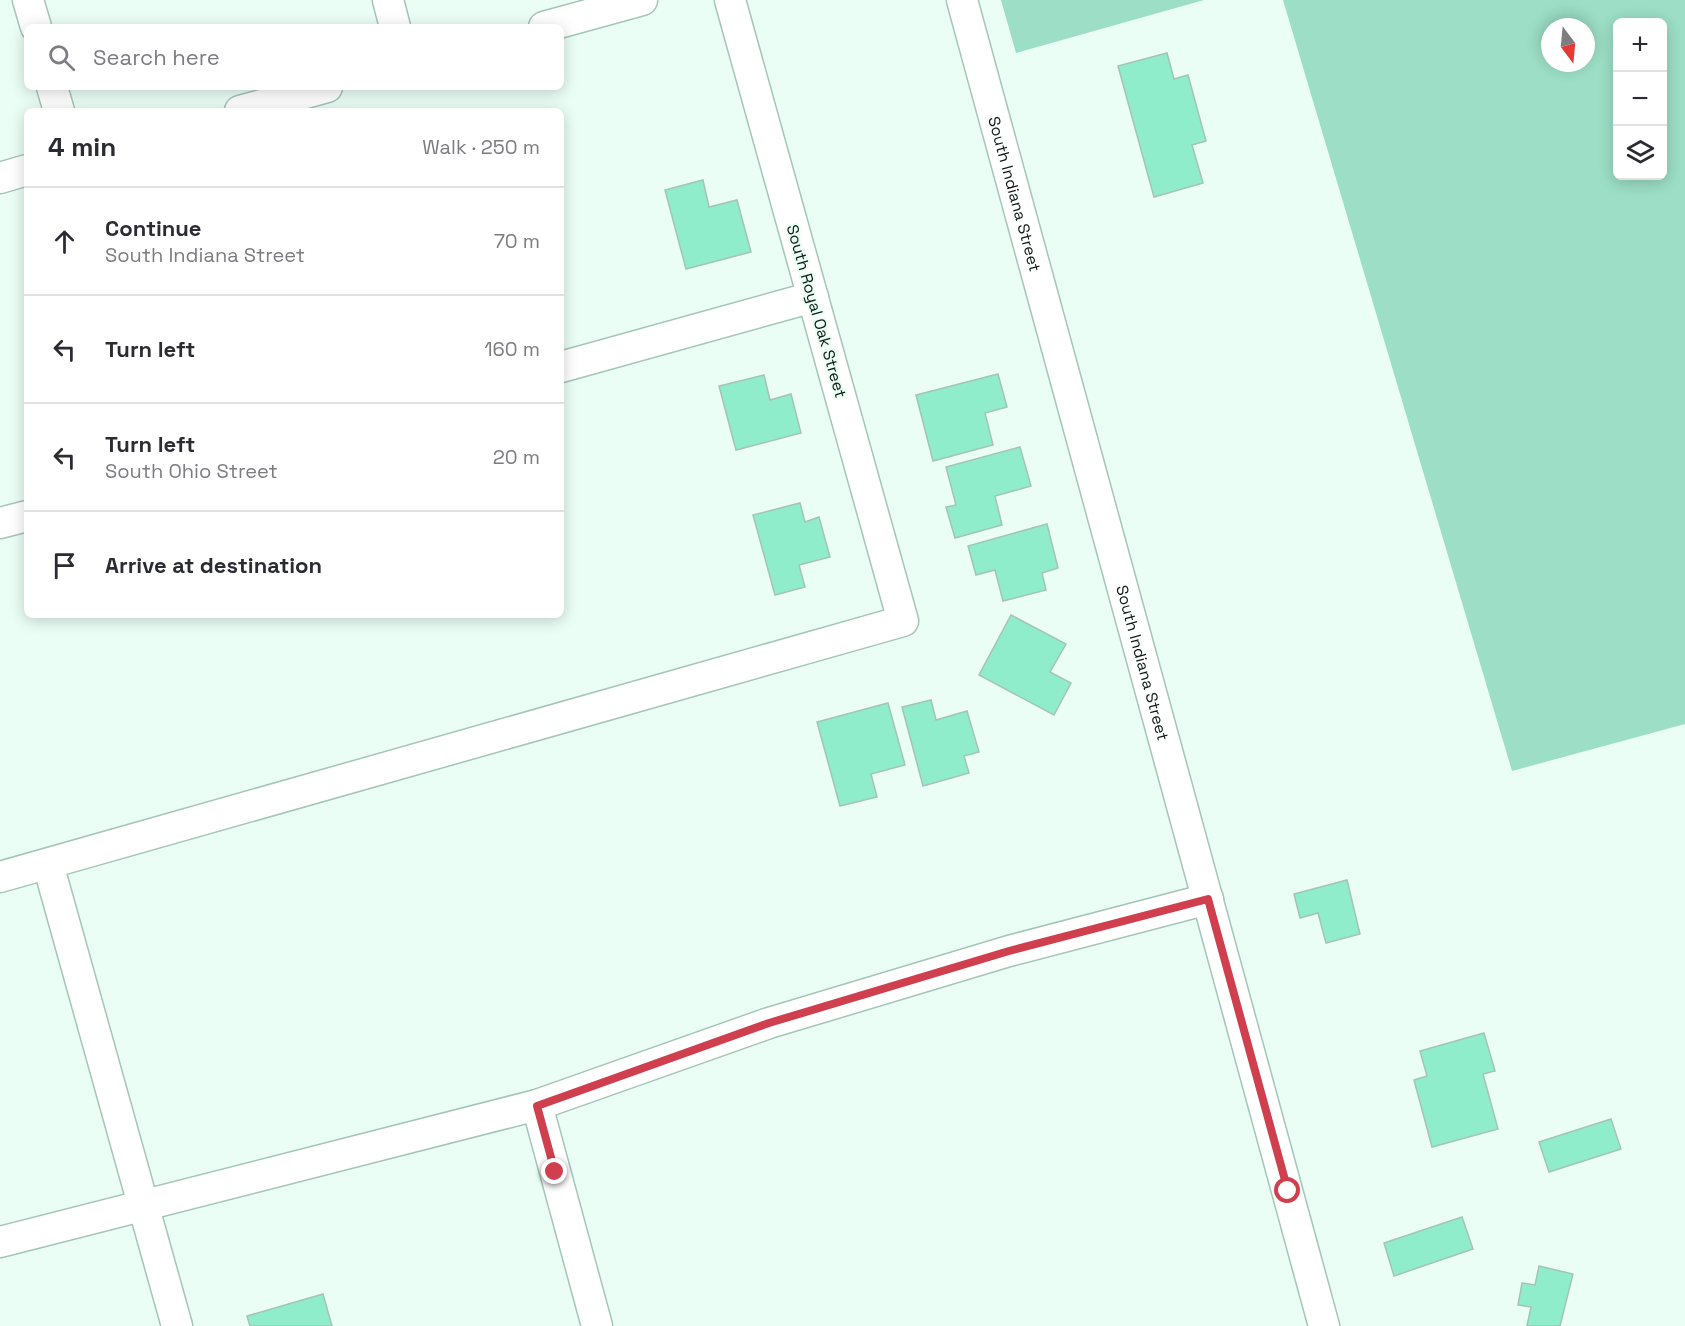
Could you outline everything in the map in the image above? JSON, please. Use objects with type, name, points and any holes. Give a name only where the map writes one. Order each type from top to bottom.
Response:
[{"type":"street","points":[[28,0],[35,24]]},
{"type":"street","points":[[388,0],[394,24]]},
{"type":"street","points":[[555,24],[642,0]]},
{"type":"street","name":"South Royal Oak Street","points":[[48,864],[903,621],[730,0]]},
{"type":"street","name":"South Indiana Street","points":[[962,0],[1324,1326]]},
{"type":"street","points":[[53,90],[58,108]]},
{"type":"street","points":[[251,108],[316,90]]},
{"type":"street","points":[[0,178],[24,171]]},
{"type":"street","points":[[564,366],[813,297]]},
{"type":"street","points":[[0,524],[24,517]]},
{"type":"street","points":[[0,877],[48,864],[177,1326]]},
{"type":"street","points":[[0,1242],[537,1106],[769,1023],[1009,951],[1208,899]]},
{"type":"street","points":[[537,1106],[597,1326]]},
{"type":"green space","points":[[1001,0],[1204,0],[1016,53]]},
{"type":"green space","points":[[1283,0],[1685,0],[1685,724],[1512,771]]},
{"type":"building","points":[[1167,53],[1174,79],[1188,75],[1206,141],[1192,145],[1203,183],[1154,197],[1118,66]]},
{"type":"building","points":[[703,180],[709,207],[737,200],[751,252],[686,269],[665,190]]},
{"type":"building","points":[[998,374],[1007,407],[985,413],[993,445],[933,461],[916,395]]},
{"type":"building","points":[[764,375],[770,400],[791,394],[801,433],[736,450],[719,386]]},
{"type":"building","points":[[1020,447],[1031,486],[995,496],[1002,525],[955,538],[946,507],[956,505],[946,467]]},
{"type":"building","points":[[800,503],[805,522],[819,517],[830,557],[799,565],[805,587],[775,595],[753,515]]},
{"type":"building","points":[[1047,524],[1058,568],[1042,573],[1046,590],[1003,601],[995,570],[976,575],[968,546]]},
{"type":"building","points":[[1011,615],[1066,644],[1050,672],[1071,683],[1054,715],[979,675]]},
{"type":"building","points":[[931,700],[936,720],[967,711],[979,752],[964,756],[969,773],[923,786],[902,707]]},
{"type":"building","points":[[888,703],[905,765],[871,774],[877,797],[840,806],[817,722]]},
{"type":"building","points":[[1347,880],[1360,934],[1326,943],[1318,913],[1300,918],[1294,894]]},
{"type":"building","points":[[1484,1033],[1495,1071],[1483,1074],[1498,1129],[1432,1147],[1414,1080],[1427,1076],[1420,1051]]},
{"type":"building","points":[[1611,1119],[1621,1149],[1549,1172],[1539,1142]]},
{"type":"building","points":[[1462,1217],[1473,1249],[1394,1276],[1384,1243]]},
{"type":"building","points":[[1539,1266],[1573,1274],[1560,1326],[1527,1326],[1531,1307],[1518,1305],[1522,1283],[1535,1285]]},
{"type":"building","points":[[323,1294],[332,1326],[250,1326],[247,1316]]},
{"type":"route","points":[[555,1172],[537,1106],[769,1023],[1009,951],[1208,899],[1288,1191]]}]
